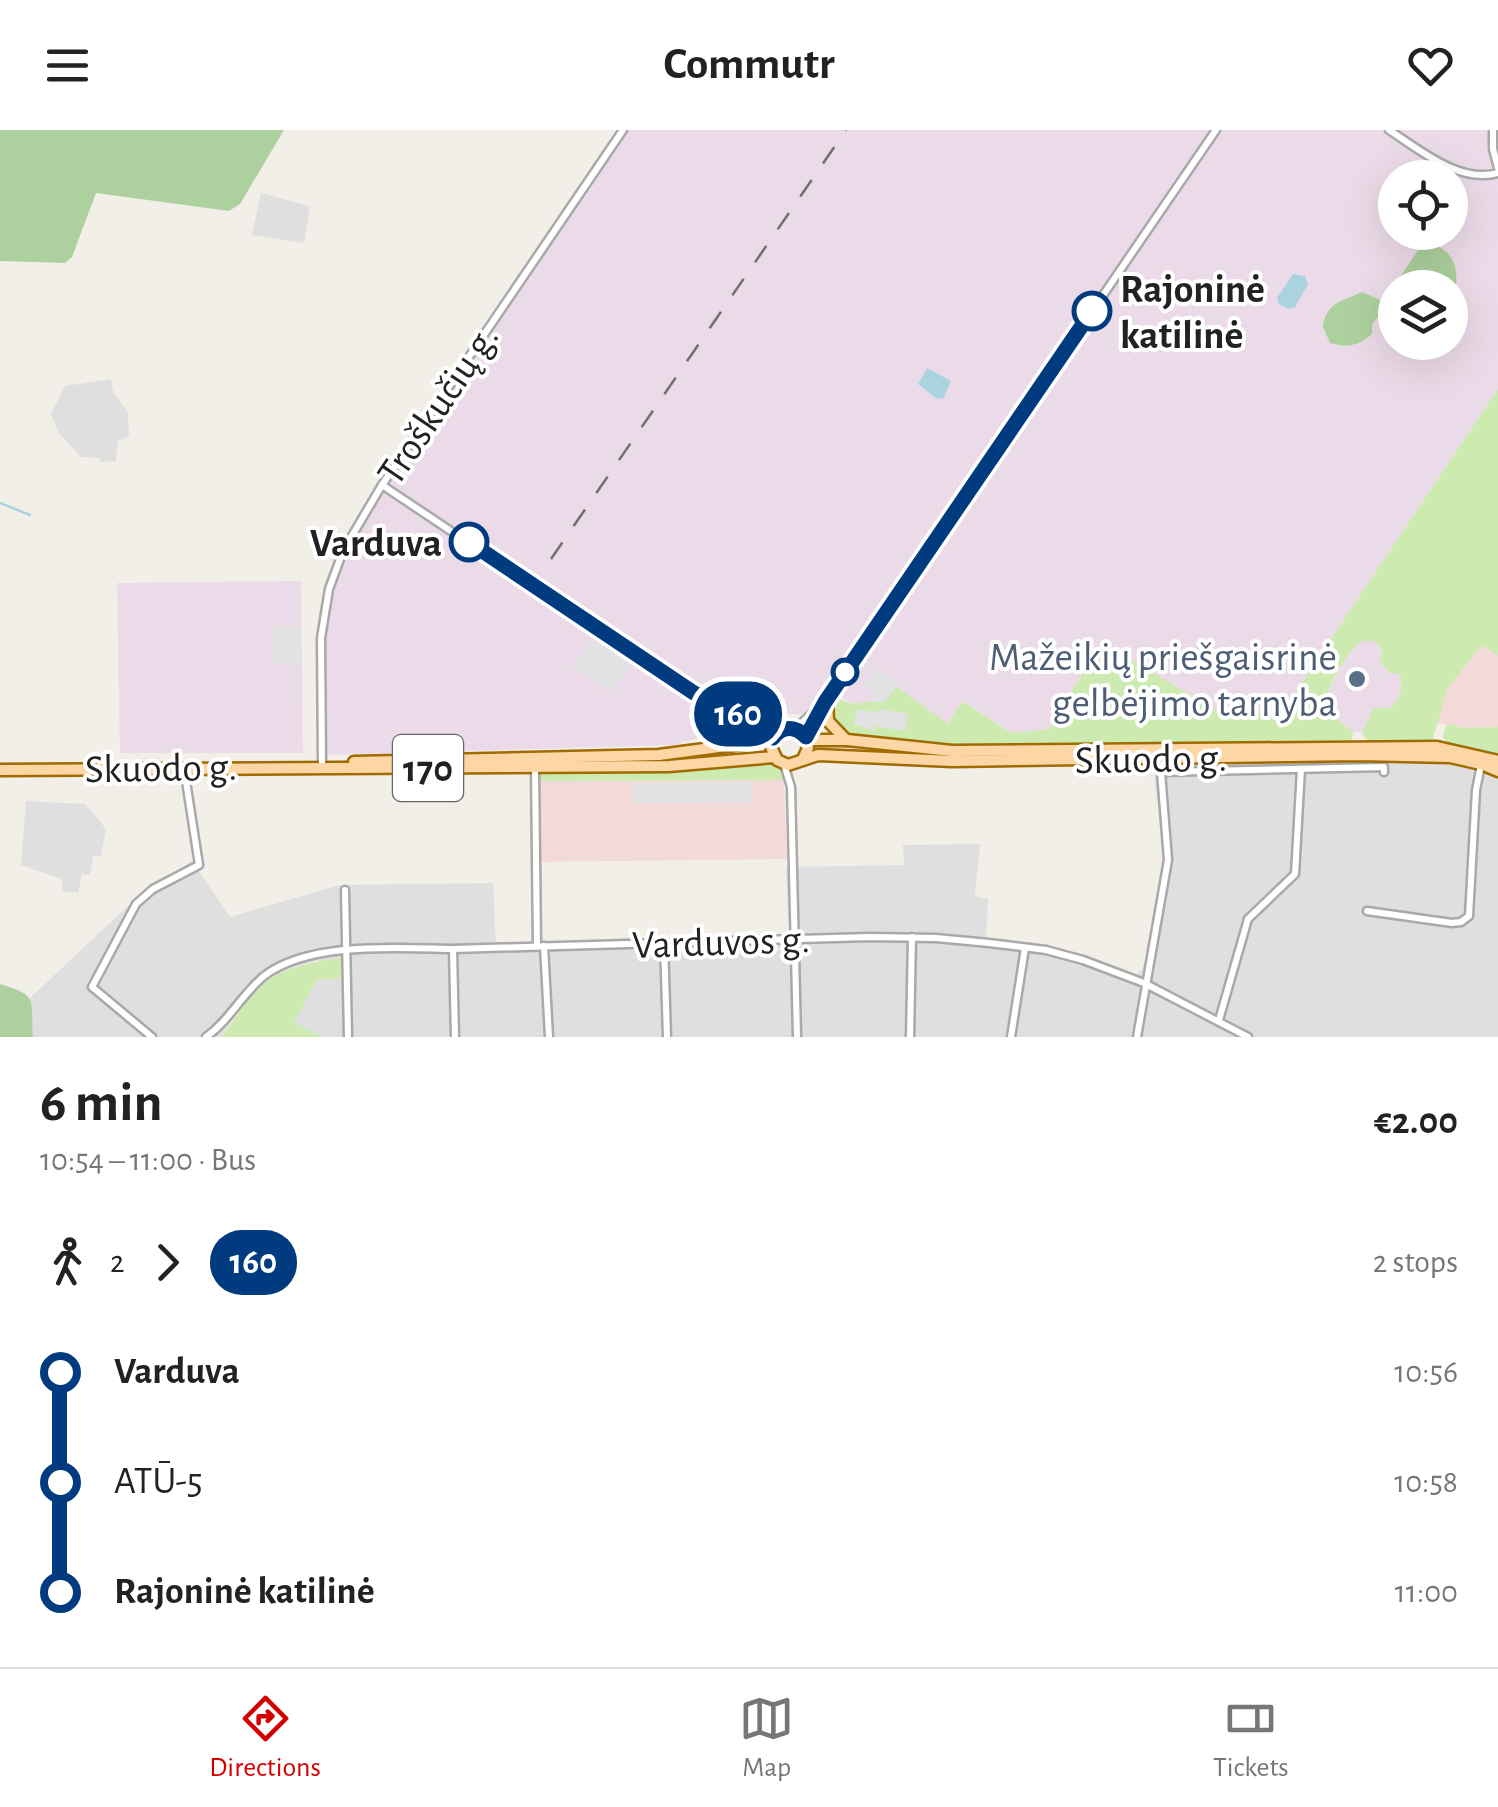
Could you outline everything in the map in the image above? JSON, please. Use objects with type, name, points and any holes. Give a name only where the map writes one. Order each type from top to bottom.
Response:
[{"type":"main road","points":[[826,700],[828,721],[846,740]]},
{"type":"main road","points":[[775,736],[789,761],[807,752],[806,738],[795,729]]},
{"type":"main road","name":"Skuodo g.","points":[[0,770],[322,766],[415,758],[659,756],[795,729]]},
{"type":"main road","name":"Skuodo g.","points":[[806,738],[952,752],[1416,756],[1482,764],[1498,771]]},
{"type":"main road","name":"Skuodo g.","points":[[322,766],[351,769],[686,765],[789,761],[832,755],[952,760],[1437,746],[1498,761]]},
{"type":"street","name":"Troškučių g.","points":[[322,766],[319,666],[324,609],[343,551],[382,485],[624,130]]},
{"type":"street","points":[[806,738],[826,700],[1216,130]]},
{"type":"street","points":[[1389,130],[1464,174],[1483,177],[1498,170],[1493,130]]},
{"type":"street","points":[[382,485],[684,687],[775,736]]},
{"type":"street","points":[[795,729],[826,700]]},
{"type":"street","points":[[1137,1037],[1168,860],[1161,772],[1164,752]]},
{"type":"street","points":[[789,761],[797,1037]]},
{"type":"street","points":[[1367,911],[1452,923],[1469,916],[1476,790],[1482,764]]},
{"type":"street","points":[[152,1037],[92,987],[136,904],[153,889],[199,866],[184,766]]},
{"type":"street","points":[[535,766],[540,946],[549,1037]]},
{"type":"street","points":[[1161,772],[1384,767],[1384,772]]},
{"type":"street","points":[[1219,1020],[1248,919],[1296,874],[1301,768]]},
{"type":"street","points":[[345,890],[348,1037]]},
{"type":"street","points":[[910,1037],[912,937]]},
{"type":"street","name":"Varduvos g.","points":[[206,1037],[244,994],[272,970],[313,956],[349,951],[912,937],[1068,955],[1144,983],[1248,1037]]},
{"type":"street","points":[[664,942],[667,1037]]},
{"type":"street","points":[[1011,1037],[1025,948]]},
{"type":"street","points":[[452,949],[455,1037]]},
{"type":"shaded area","points":[[618,130],[1498,130],[1498,389],[1283,711],[1221,713],[1101,642],[1049,729],[1011,733],[964,702],[948,724],[914,700],[850,703],[842,698],[830,713],[765,715],[758,732],[721,732],[672,745],[322,755],[325,609],[352,533]]},
{"type":"shaded area","points":[[261,193],[310,206],[304,243],[252,235]]},
{"type":"shaded area","points":[[111,379],[113,391],[128,413],[129,436],[118,441],[116,461],[100,462],[99,458],[81,457],[58,432],[51,414],[65,386]]},
{"type":"shaded area","points":[[301,581],[303,753],[120,753],[117,583]]},
{"type":"shaded area","points":[[273,626],[301,626],[301,664],[274,664]]},
{"type":"shaded area","points":[[593,637],[631,663],[611,693],[573,668]]},
{"type":"shaded area","points":[[1375,639],[1387,665],[1400,674],[1401,692],[1392,708],[1374,708],[1362,732],[1353,732],[1340,726],[1326,695],[1352,646]]},
{"type":"shaded area","points":[[1482,644],[1498,656],[1498,727],[1463,728],[1437,723],[1447,689]]},
{"type":"shaded area","points":[[876,667],[899,682],[885,702],[873,702],[872,690],[864,685]]},
{"type":"shaded area","points":[[857,710],[908,714],[905,731],[876,726],[874,731],[854,724]]},
{"type":"shaded area","points":[[1392,757],[1464,762],[1498,775],[1498,1037],[322,1037],[293,1023],[317,980],[343,978],[342,959],[294,967],[262,985],[221,1037],[33,1037],[30,998],[131,903],[192,861],[230,917],[339,885],[493,883],[496,944],[789,934],[786,867],[904,865],[903,845],[980,844],[975,896],[988,899],[986,939],[1080,954],[1135,975],[1143,969],[1165,861],[1152,759]]},
{"type":"shaded area","points":[[784,780],[787,859],[538,862],[537,781]]},
{"type":"shaded area","points":[[752,782],[752,802],[634,803],[633,783]]},
{"type":"shaded area","points":[[26,801],[85,804],[106,829],[101,856],[93,856],[90,875],[82,874],[78,893],[62,891],[62,879],[21,865]]},
{"type":"green space","points":[[0,130],[284,130],[240,204],[229,211],[96,193],[72,257],[65,263],[0,261]]},
{"type":"green space","points":[[1418,250],[1443,250],[1455,270],[1405,270]]},
{"type":"green space","points":[[1362,292],[1378,299],[1378,318],[1372,324],[1372,334],[1348,346],[1330,343],[1323,327],[1328,312],[1342,300]]},
{"type":"green space","points":[[1498,389],[1498,656],[1482,645],[1447,689],[1432,742],[1366,740],[1362,732],[1374,708],[1392,708],[1401,692],[1400,674],[1388,673],[1387,666],[1383,667],[1379,658],[1383,654],[1375,640],[1365,640],[1353,649],[1338,671],[1327,699],[1331,712],[1353,732],[1352,742],[944,747],[849,735],[831,721],[831,706],[836,698],[850,703],[885,701],[896,686],[948,724],[964,702],[1011,733],[1049,729],[1101,642],[1221,713],[1283,711]]},
{"type":"green space","points":[[1451,724],[1463,728],[1498,727],[1498,755],[1447,742],[1443,738],[1445,727]]},
{"type":"green space","points":[[767,762],[781,769],[784,780],[537,781],[539,773],[546,770],[694,769]]},
{"type":"green space","points":[[343,958],[343,978],[317,980],[294,1022],[322,1037],[221,1037],[249,998],[269,980],[304,965]]},
{"type":"green space","points":[[0,984],[22,992],[30,1000],[33,1037],[0,1037]]},
{"type":"water","points":[[1293,274],[1305,276],[1308,284],[1295,307],[1289,309],[1279,304],[1277,298]]},
{"type":"water","points":[[927,368],[951,381],[943,399],[918,384]]},
{"type":"waterway","points":[[0,503],[30,515]]},
{"type":"railway","points":[[551,559],[846,130]]},
{"type":"bus line","name":"160","points":[[469,542],[694,693],[729,708],[773,738],[787,728],[806,737],[825,702],[1092,311]]},
{"type":"place","name":"Rajoninė katilinė","points":[[1092,311]]},
{"type":"place","name":"Varduva","points":[[469,542]]},
{"type":"place","name":"Mažeikių priešgaisrinė gelbėjimo tarnyba","points":[[1357,679]]}]
